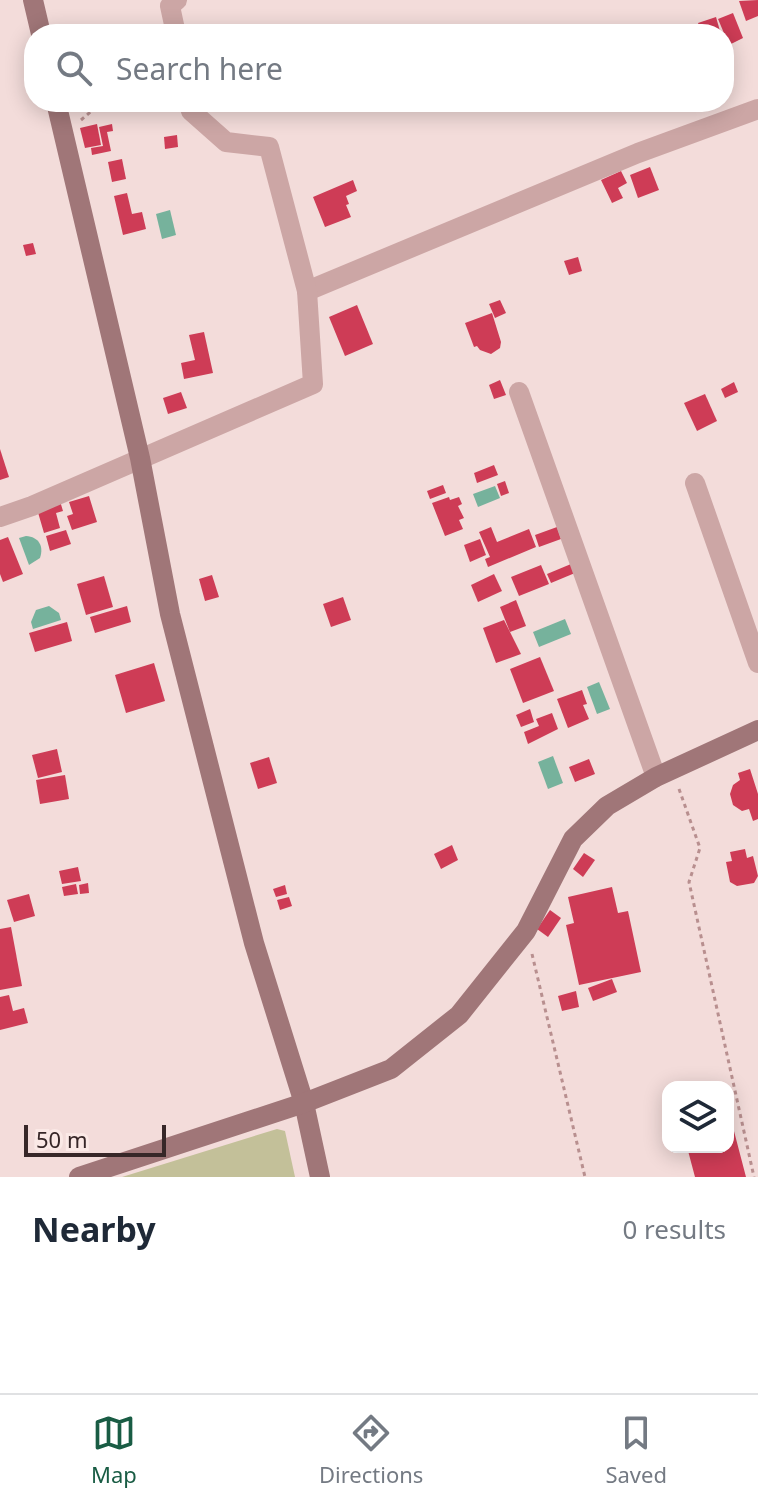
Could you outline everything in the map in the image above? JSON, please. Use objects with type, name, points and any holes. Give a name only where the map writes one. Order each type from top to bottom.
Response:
[{"type":"street","points":[[33,0],[39,24]]},
{"type":"street","points":[[174,24],[170,6],[177,0]]},
{"type":"street","points":[[307,291],[638,153],[758,109]]},
{"type":"street","points":[[58,112],[140,458],[170,614],[254,943],[304,1103],[320,1177]]},
{"type":"street","points":[[0,517],[313,384],[307,291],[269,147],[226,142],[192,112]]},
{"type":"street","points":[[519,392],[664,774]]},
{"type":"street","points":[[695,483],[758,663]]},
{"type":"street","points":[[79,1177],[304,1103],[391,1069],[459,1015],[526,931],[573,839],[607,806],[664,774],[758,730]]},
{"type":"path","points":[[63,135],[90,112]]},
{"type":"path","points":[[664,774],[700,848],[689,882],[754,1177]]},
{"type":"path","points":[[526,931],[585,1177]]},
{"type":"shaded area","points":[[170,210],[176,235],[162,239],[156,214]]},
{"type":"shaded area","points":[[495,486],[500,498],[478,507],[473,494]]},
{"type":"shaded area","points":[[26,536],[37,540],[41,550],[40,558],[29,565],[19,538]]},
{"type":"shaded area","points":[[49,606],[59,613],[61,620],[33,629],[31,622],[36,610]]},
{"type":"shaded area","points":[[565,619],[571,634],[539,647],[533,632]]},
{"type":"shaded area","points":[[599,682],[610,709],[597,714],[587,687]]},
{"type":"shaded area","points":[[553,756],[563,783],[548,789],[538,762]]},
{"type":"shaded area","points":[[277,1129],[285,1131],[295,1177],[122,1177]]},
{"type":"building","points":[[758,0],[758,16],[746,21],[739,1]]},
{"type":"building","points":[[733,13],[743,38],[734,42],[734,24],[720,24],[718,19]]},
{"type":"building","points":[[716,17],[718,24],[698,24]]},
{"type":"building","points":[[97,124],[101,145],[85,148],[80,128]]},
{"type":"building","points":[[112,124],[113,131],[107,132],[111,151],[92,155],[91,148],[103,146],[99,127]]},
{"type":"building","points":[[177,135],[178,147],[165,149],[164,137]]},
{"type":"building","points":[[122,159],[126,179],[112,182],[108,162]]},
{"type":"building","points":[[650,167],[659,190],[638,198],[630,175]]},
{"type":"building","points":[[621,171],[627,183],[618,188],[623,198],[612,203],[601,180]]},
{"type":"building","points":[[353,180],[357,191],[346,196],[351,217],[325,227],[313,197]]},
{"type":"building","points":[[127,193],[132,214],[142,212],[146,229],[123,235],[114,196]]},
{"type":"building","points":[[33,243],[36,254],[26,256],[23,245]]},
{"type":"building","points":[[578,257],[582,271],[569,275],[564,261]]},
{"type":"building","points":[[500,300],[506,313],[495,318],[489,304]]},
{"type":"building","points":[[357,305],[373,344],[345,356],[329,317]]},
{"type":"building","points":[[492,313],[501,342],[500,348],[491,354],[474,347],[465,323]]},
{"type":"building","points":[[204,332],[213,373],[184,379],[181,363],[195,360],[189,335]]},
{"type":"building","points":[[500,380],[506,395],[494,399],[489,385]]},
{"type":"building","points":[[734,382],[738,392],[725,398],[721,389]]},
{"type":"building","points":[[181,392],[187,408],[168,414],[163,398]]},
{"type":"building","points":[[705,394],[717,421],[697,431],[684,403]]},
{"type":"building","points":[[0,449],[9,477],[0,480]]},
{"type":"building","points":[[494,465],[498,475],[477,483],[474,473]]},
{"type":"building","points":[[505,481],[509,493],[501,496],[497,484]]},
{"type":"building","points":[[443,485],[446,493],[430,499],[427,491]]},
{"type":"building","points":[[89,496],[97,522],[72,530],[67,516],[73,514],[69,502]]},
{"type":"building","points":[[449,497],[450,500],[459,497],[462,504],[458,506],[464,518],[459,520],[463,529],[445,536],[432,503]]},
{"type":"building","points":[[60,501],[63,511],[56,513],[60,528],[44,533],[37,509]]},
{"type":"building","points":[[491,527],[497,542],[529,529],[536,547],[488,567],[485,559],[490,557],[479,532]]},
{"type":"building","points":[[557,527],[561,539],[539,547],[535,535]]},
{"type":"building","points":[[66,530],[71,544],[50,551],[46,536]]},
{"type":"building","points":[[8,537],[23,574],[3,582],[0,574],[0,540]]},
{"type":"building","points":[[480,539],[486,555],[470,562],[464,545]]},
{"type":"building","points":[[571,564],[575,573],[551,583],[547,574]]},
{"type":"building","points":[[541,565],[549,584],[519,596],[511,577]]},
{"type":"building","points":[[494,574],[502,591],[478,602],[471,585]]},
{"type":"building","points":[[212,575],[219,597],[205,601],[199,579]]},
{"type":"building","points":[[104,576],[113,607],[86,615],[77,584]]},
{"type":"building","points":[[343,597],[351,620],[331,627],[323,604]]},
{"type":"building","points":[[516,600],[526,626],[510,632],[500,607]]},
{"type":"building","points":[[127,606],[131,622],[95,633],[90,617]]},
{"type":"building","points":[[504,620],[521,654],[496,663],[483,628]]},
{"type":"building","points":[[67,622],[72,641],[35,652],[29,633]]},
{"type":"building","points":[[540,657],[554,691],[523,703],[510,669]]},
{"type":"building","points":[[154,663],[165,701],[126,713],[115,675]]},
{"type":"building","points":[[582,690],[587,704],[583,705],[589,719],[568,728],[557,699]]},
{"type":"building","points":[[530,709],[534,722],[521,727],[516,715]]},
{"type":"building","points":[[552,713],[558,729],[528,744],[524,732],[539,726],[536,719]]},
{"type":"building","points":[[57,749],[62,772],[38,778],[32,755]]},
{"type":"building","points":[[269,757],[277,783],[258,789],[250,763]]},
{"type":"building","points":[[589,759],[595,774],[575,782],[569,767]]},
{"type":"building","points":[[750,769],[758,794],[758,819],[753,821],[749,809],[742,811],[733,805],[730,794],[733,785],[740,780],[738,773]]},
{"type":"building","points":[[65,775],[69,799],[40,804],[36,780]]},
{"type":"building","points":[[452,845],[458,860],[441,869],[434,854]]},
{"type":"building","points":[[745,849],[747,858],[753,856],[758,876],[754,883],[737,886],[730,882],[726,862],[732,861],[730,852]]},
{"type":"building","points":[[584,853],[595,860],[583,877],[573,869]]},
{"type":"building","points":[[78,867],[81,881],[62,884],[59,871]]},
{"type":"building","points":[[88,883],[89,893],[80,894],[79,885]]},
{"type":"building","points":[[76,884],[78,894],[64,896],[62,887]]},
{"type":"building","points":[[285,885],[287,894],[276,897],[273,889]]},
{"type":"building","points":[[612,887],[618,913],[628,911],[641,972],[579,985],[566,925],[574,923],[568,897]]},
{"type":"building","points":[[29,894],[35,916],[14,922],[7,900]]},
{"type":"building","points":[[289,897],[292,906],[280,910],[277,900]]},
{"type":"building","points":[[550,910],[561,918],[548,937],[537,929]]},
{"type":"building","points":[[11,927],[22,986],[0,990],[0,929]]},
{"type":"building","points":[[612,979],[617,992],[593,1001],[588,988]]},
{"type":"building","points":[[576,991],[579,1007],[562,1011],[558,996]]},
{"type":"building","points":[[9,995],[13,1011],[24,1008],[28,1023],[0,1030],[0,997]]},
{"type":"building","points":[[734,1131],[746,1177],[695,1177],[689,1153],[734,1153]]}]
